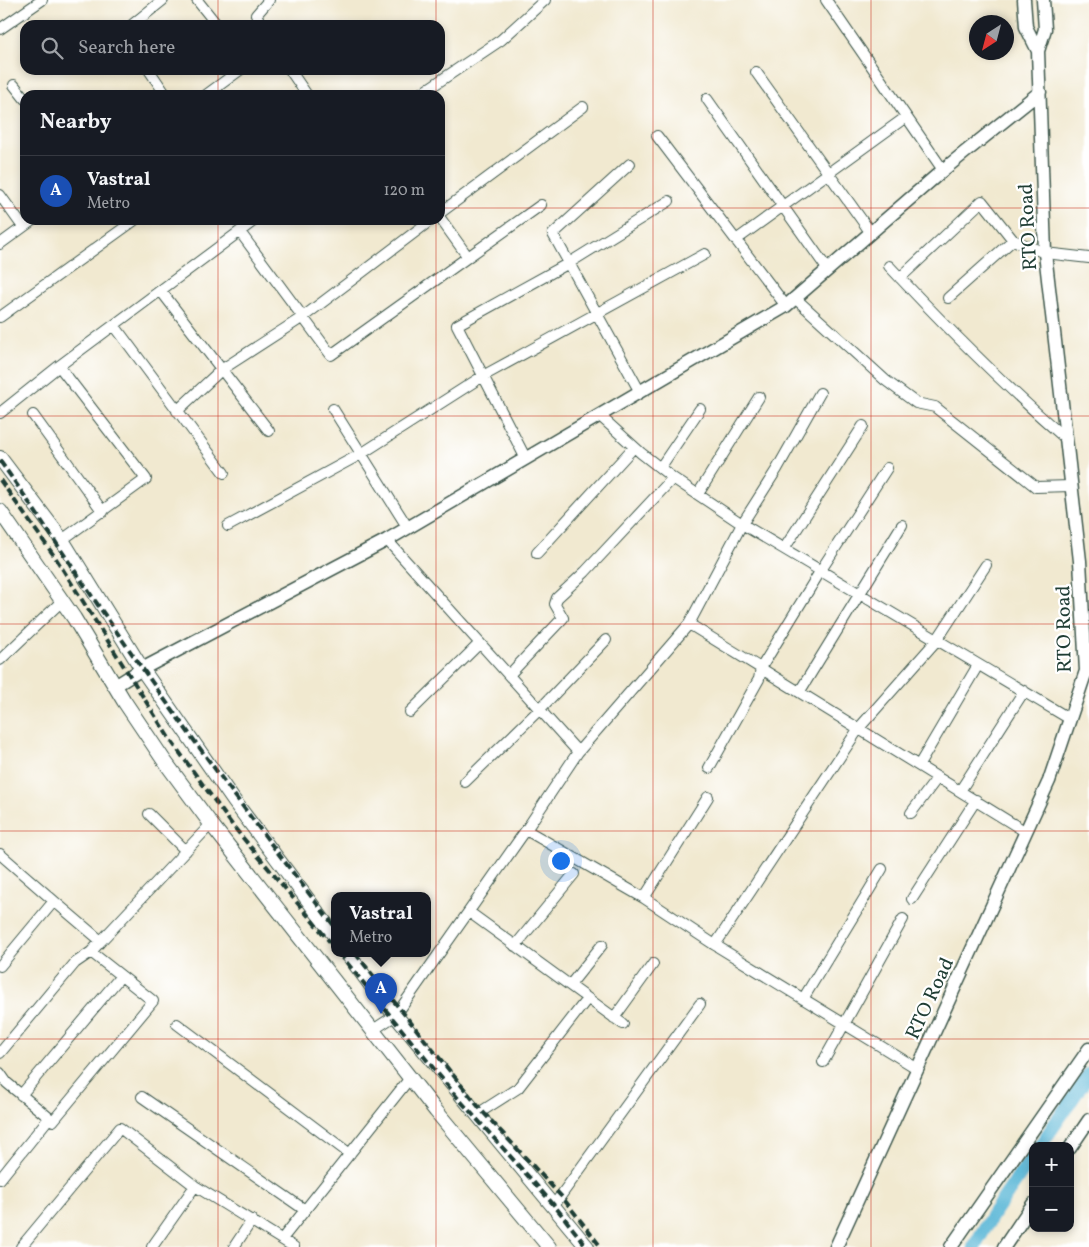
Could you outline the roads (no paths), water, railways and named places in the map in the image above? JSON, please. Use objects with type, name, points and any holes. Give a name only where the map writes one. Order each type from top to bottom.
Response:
[{"type":"main road","points":[[0,458],[62,540],[142,669],[234,801],[331,931]]},
{"type":"main road","points":[[0,511],[62,601],[163,759],[211,824],[410,1078],[549,1247]]},
{"type":"main road","points":[[350,957],[587,1247]]},
{"type":"street","points":[[0,29],[42,0]]},
{"type":"street","points":[[138,20],[163,0]]},
{"type":"street","points":[[197,0],[213,20]]},
{"type":"street","points":[[259,20],[256,15],[269,0]]},
{"type":"street","points":[[427,90],[501,40],[545,0]]},
{"type":"street","points":[[826,0],[943,170]]},
{"type":"street","name":"RTO Road","points":[[1024,0],[1026,26],[1038,51]]},
{"type":"street","name":"RTO Road","points":[[836,1247],[1049,781],[1086,671],[1080,561],[1045,253],[1038,51],[1045,29],[1043,0]]},
{"type":"street","points":[[756,72],[827,174],[871,233]]},
{"type":"street","points":[[152,75],[163,90]]},
{"type":"street","points":[[213,90],[233,75]]},
{"type":"street","points":[[293,75],[304,90]]},
{"type":"street","points":[[14,85],[20,93]]},
{"type":"street","points":[[115,686],[142,669],[387,540],[790,302],[943,170],[1040,92]]},
{"type":"street","points":[[707,99],[828,270]]},
{"type":"street","points":[[445,209],[583,107]]},
{"type":"street","points":[[736,240],[906,117]]},
{"type":"street","points":[[657,136],[736,240],[790,302],[885,380],[916,403],[935,407],[1036,488],[1071,486]]},
{"type":"street","points":[[630,164],[553,234],[640,392]]},
{"type":"street","points":[[0,195],[20,223]]},
{"type":"street","points":[[526,459],[457,325],[569,263],[669,201]]},
{"type":"street","points":[[900,278],[982,201],[1013,240],[1045,253],[1089,258]]},
{"type":"street","points":[[240,232],[331,355],[541,205]]},
{"type":"street","points":[[0,244],[26,225]]},
{"type":"street","points":[[0,317],[128,225]]},
{"type":"street","points":[[0,413],[59,366],[249,225]]},
{"type":"street","points":[[177,412],[221,370],[303,317],[424,225]]},
{"type":"street","points":[[445,225],[468,258]]},
{"type":"street","points":[[948,298],[1013,240]]},
{"type":"street","points":[[228,526],[361,454],[483,376],[705,254]]},
{"type":"street","points":[[889,266],[922,302],[1021,399],[1066,439]]},
{"type":"street","points":[[161,291],[268,431]]},
{"type":"street","points":[[114,325],[224,473]]},
{"type":"street","points":[[59,366],[146,479],[62,540]]},
{"type":"street","points":[[373,1030],[396,1015],[526,830],[578,752],[689,624],[742,524],[778,469],[820,393]]},
{"type":"street","points":[[698,494],[759,397]]},
{"type":"street","points":[[333,409],[408,528]]},
{"type":"street","points":[[660,468],[700,409]]},
{"type":"street","points":[[32,415],[103,512]]},
{"type":"street","points":[[599,416],[660,468],[742,524],[1070,719]]},
{"type":"street","points":[[784,549],[863,426]]},
{"type":"street","points":[[538,554],[634,447]]},
{"type":"street","points":[[708,768],[759,679],[761,668],[887,468]]},
{"type":"street","points":[[509,675],[563,618],[555,604],[557,598],[586,572],[674,478]]},
{"type":"street","points":[[800,691],[902,525]]},
{"type":"street","points":[[387,540],[578,752]]},
{"type":"street","points":[[715,945],[859,728],[938,640],[986,565]]},
{"type":"street","points":[[1,658],[62,601]]},
{"type":"street","points":[[689,624],[1026,832]]},
{"type":"street","points":[[466,782],[606,640]]},
{"type":"street","points":[[410,712],[480,643]]},
{"type":"street","points":[[919,765],[978,665]]},
{"type":"street","points":[[960,791],[1024,692]]},
{"type":"street","points":[[911,813],[938,777]]},
{"type":"street","points":[[644,898],[708,797]]},
{"type":"street","points":[[912,898],[976,800]]},
{"type":"street","points":[[149,814],[186,850]]},
{"type":"street","points":[[0,1053],[75,963],[91,952],[211,824]]},
{"type":"street","points":[[526,830],[644,898],[715,945],[918,1068]]},
{"type":"street","points":[[0,854],[101,941]]},
{"type":"street","points":[[804,999],[882,869]]},
{"type":"street","points":[[515,946],[574,874]]},
{"type":"street","points":[[0,966],[54,901]]},
{"type":"street","points":[[469,912],[619,1021],[653,964]]},
{"type":"street","points":[[823,1062],[903,919]]},
{"type":"street","points":[[570,985],[602,945]]},
{"type":"street","points":[[0,1073],[3,1087],[21,1095],[53,1121],[153,1001],[91,952]]},
{"type":"street","points":[[21,1095],[121,976]]},
{"type":"street","points":[[482,1111],[518,1088],[587,999]]},
{"type":"street","points":[[554,1206],[700,1004]]},
{"type":"street","points":[[177,1024],[350,1154]]},
{"type":"street","points":[[951,1247],[1089,1049]]},
{"type":"street","points":[[282,1239],[410,1078]]},
{"type":"street","points":[[142,1097],[305,1210]]},
{"type":"street","points":[[0,1179],[50,1118]]},
{"type":"street","points":[[1074,1142],[1089,1120]]},
{"type":"street","points":[[21,1247],[120,1128],[196,1186],[294,1247]]},
{"type":"street","points":[[152,1247],[196,1186]]},
{"type":"street","points":[[1004,1247],[1029,1210]]},
{"type":"street","points":[[234,1247],[252,1220]]},
{"type":"waterway","points":[[1043,1142],[1089,1074]]},
{"type":"waterway","points":[[974,1247],[993,1214],[1029,1162]]},
{"type":"railway","points":[[0,461],[156,687],[244,808],[331,922]]},
{"type":"railway","points":[[0,480],[55,557],[169,738],[233,826],[331,943]]},
{"type":"railway","points":[[342,957],[457,1097],[554,1205],[587,1247]]},
{"type":"railway","points":[[358,957],[482,1111],[562,1197],[601,1247]]},
{"type":"place","name":"Vastral","points":[[381,1014]]}]
